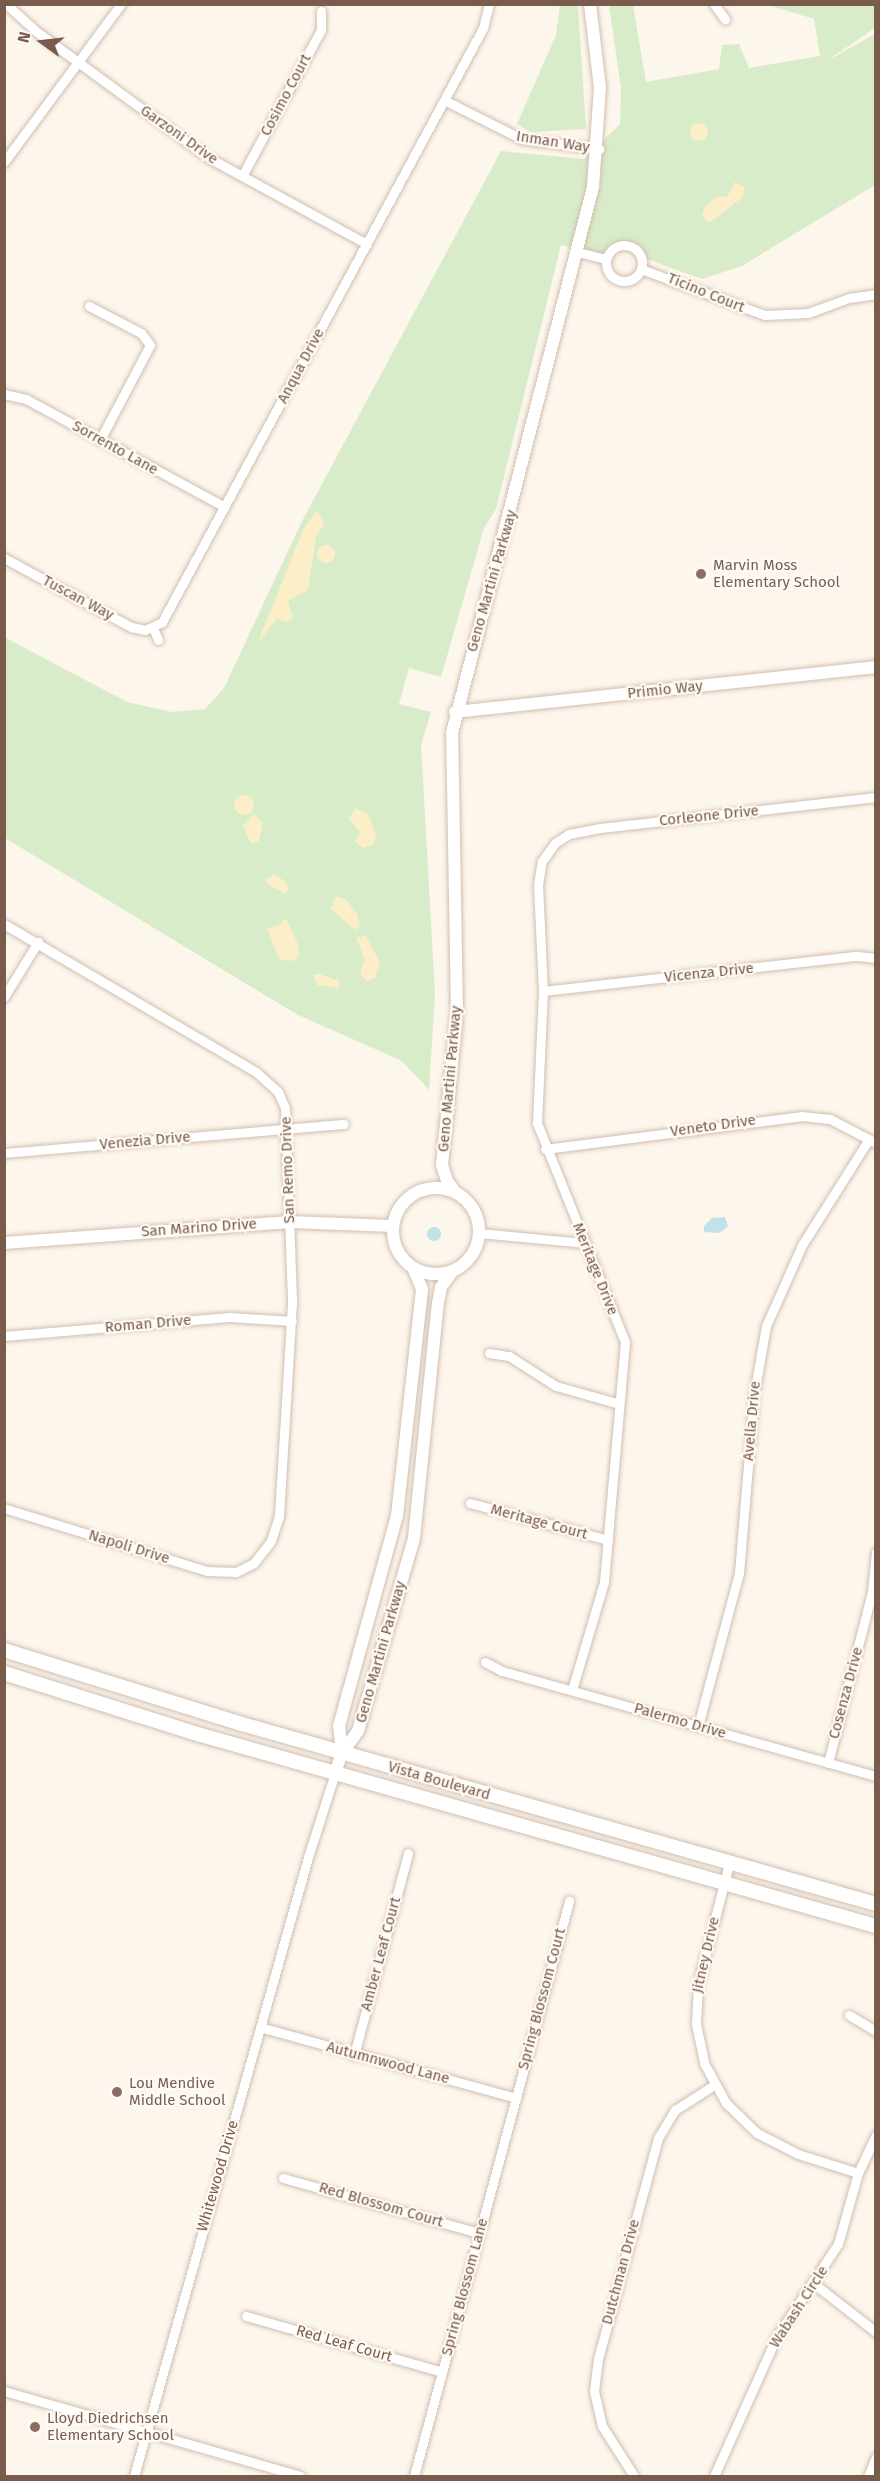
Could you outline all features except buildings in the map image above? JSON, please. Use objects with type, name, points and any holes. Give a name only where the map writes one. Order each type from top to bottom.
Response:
[{"type":"main road","name":"Vista Boulevard","points":[[4,1650],[342,1753],[876,1904]]},
{"type":"main road","name":"Vista Boulevard","points":[[4,1673],[335,1773],[876,1926]]},
{"type":"street","name":"Garzoni Drive","points":[[6,4],[78,63],[191,145],[242,176],[367,244]]},
{"type":"street","points":[[4,162],[122,4]]},
{"type":"street","name":"Anqua Drive","points":[[153,628],[165,617],[367,244],[483,28],[489,4]]},
{"type":"street","name":"Geno Martini Parkway","points":[[442,1165],[457,1012],[450,774],[455,712],[524,467],[578,252],[599,149],[600,88],[590,4]]},
{"type":"street","points":[[714,4],[725,19]]},
{"type":"street","name":"Cosimo Court","points":[[242,176],[321,30],[321,11]]},
{"type":"street","name":"Inman Way","points":[[444,100],[522,139],[599,149]]},
{"type":"street","points":[[628,246],[639,254],[641,269],[632,280],[617,280],[607,270],[606,259],[614,248],[628,246]]},
{"type":"street","points":[[578,252],[606,259]]},
{"type":"street","name":"Ticino Court","points":[[641,269],[765,315],[808,313],[849,298],[876,294]]},
{"type":"street","points":[[89,306],[152,336],[147,353],[100,440]]},
{"type":"street","name":"Sorrento Lane","points":[[4,394],[26,399],[225,507]]},
{"type":"street","name":"Tuscan Way","points":[[4,558],[131,627],[153,628]]},
{"type":"street","points":[[153,628],[159,640]]},
{"type":"street","name":"Primio Way","points":[[455,712],[876,667]]},
{"type":"street","name":"Corleone Drive","points":[[549,850],[569,834],[600,828],[876,797]]},
{"type":"street","name":"Meritage Drive","points":[[549,850],[542,861],[538,885],[543,991],[536,1096],[537,1123],[545,1149],[625,1342],[604,1582],[572,1690]]},
{"type":"street","name":"San Remo Drive","points":[[4,924],[256,1072],[278,1092],[285,1108],[292,1321],[279,1516],[271,1541],[254,1563]]},
{"type":"street","points":[[4,997],[38,942]]},
{"type":"street","name":"Vicenza Drive","points":[[543,991],[857,956],[876,958]]},
{"type":"street","name":"Veneto Drive","points":[[545,1149],[801,1116],[830,1119],[872,1141]]},
{"type":"street","name":"Venezia Drive","points":[[4,1153],[344,1124]]},
{"type":"street","name":"Avella Drive","points":[[698,1726],[739,1573],[754,1394],[766,1326],[802,1245],[872,1141]]},
{"type":"street","points":[[442,1165],[447,1181],[474,1212],[479,1233],[469,1259],[451,1273],[427,1274],[414,1270],[395,1246],[393,1226],[401,1205],[424,1188],[442,1165]]},
{"type":"street","points":[[424,1188],[441,1188],[456,1193]]},
{"type":"street","name":"San Marino Drive","points":[[4,1242],[290,1222],[393,1226]]},
{"type":"street","points":[[479,1233],[584,1243]]},
{"type":"street","name":"Geno Martini Parkway","points":[[342,1753],[340,1719],[397,1516],[422,1289],[414,1270]]},
{"type":"street","name":"Geno Martini Parkway","points":[[342,1753],[358,1731],[414,1538],[438,1303],[441,1287],[451,1273]]},
{"type":"street","name":"Roman Drive","points":[[4,1336],[229,1317],[292,1321]]},
{"type":"street","points":[[489,1353],[509,1356],[556,1386],[620,1404]]},
{"type":"street","name":"Meritage Court","points":[[470,1503],[609,1540]]},
{"type":"street","name":"Napoli Drive","points":[[4,1508],[207,1571],[236,1572],[254,1563]]},
{"type":"street","name":"Cosenza Drive","points":[[828,1763],[872,1592],[876,1552]]},
{"type":"street","name":"Palermo Drive","points":[[485,1662],[502,1671],[876,1776]]},
{"type":"street","points":[[335,1773],[342,1753]]},
{"type":"street","name":"Whitewood Drive","points":[[134,2476],[260,2027],[335,1773]]},
{"type":"street","name":"Amber Leaf Court","points":[[354,2055],[408,1853]]},
{"type":"street","name":"Jitney Drive","points":[[729,1864],[701,1968],[695,2005],[698,2043],[714,2085],[740,2119],[776,2145],[858,2173]]},
{"type":"street","name":"Spring Blossom Court","points":[[516,2098],[569,1901]]},
{"type":"street","points":[[849,2015],[876,2031]]},
{"type":"street","name":"Autumnwood Lane","points":[[260,2027],[354,2055],[516,2098]]},
{"type":"street","name":"Dutchman Drive","points":[[634,2476],[602,2426],[594,2391],[598,2359],[658,2138],[675,2110],[714,2085]]},
{"type":"street","name":"Spring Blossom Lane","points":[[414,2476],[516,2098]]},
{"type":"street","name":"Wabash Circle","points":[[714,2476],[730,2449],[772,2346],[838,2244],[858,2173],[876,2135]]},
{"type":"street","name":"Red Blossom Court","points":[[283,2178],[479,2233]]},
{"type":"street","points":[[813,2283],[876,2332]]},
{"type":"street","name":"Red Leaf Court","points":[[246,2316],[442,2372]]},
{"type":"street","points":[[4,2391],[300,2476]]},
{"type":"street","points":[[868,2476],[876,2457]]},
{"type":"green space","points":[[560,5],[578,5],[586,129],[531,132],[517,124],[556,35]]},
{"type":"green space","points":[[609,5],[633,5],[646,82],[719,69],[722,45],[739,44],[749,68],[820,56],[814,19],[768,5],[875,5],[875,28],[825,62],[875,34],[875,185],[742,266],[702,279],[647,259],[633,244],[617,244],[606,256],[561,245],[496,509],[484,528],[441,677],[409,668],[399,704],[431,712],[421,745],[435,994],[429,1090],[402,1061],[298,1015],[5,838],[4,637],[127,702],[172,712],[205,709],[224,688],[301,523],[501,151],[584,159],[620,124],[621,88]]},
{"type":"sand","points":[[699,123],[707,128],[708,132],[703,140],[699,141],[691,136],[690,132],[695,124]]},
{"type":"sand","points":[[735,182],[745,187],[743,197],[709,223],[702,216],[704,208],[717,196],[727,197]]},
{"type":"sand","points":[[317,510],[324,524],[316,537],[308,590],[288,601],[293,618],[287,622],[277,619],[257,644],[304,528]]},
{"type":"sand","points":[[326,545],[332,548],[335,554],[332,560],[326,563],[320,560],[317,554],[320,548]]},
{"type":"sand","points":[[244,795],[251,798],[254,805],[251,812],[244,815],[237,812],[234,805],[237,798]]},
{"type":"sand","points":[[356,808],[369,815],[376,837],[373,845],[363,848],[355,841],[360,832],[349,819]]},
{"type":"sand","points":[[254,814],[263,823],[259,841],[251,843],[243,826]]},
{"type":"sand","points":[[274,874],[286,882],[289,889],[285,894],[268,884],[266,880]]},
{"type":"sand","points":[[336,896],[345,899],[357,913],[360,926],[355,930],[331,909]]},
{"type":"sand","points":[[286,918],[297,942],[299,954],[294,961],[279,959],[267,928],[280,925]]},
{"type":"sand","points":[[366,936],[380,963],[375,978],[367,981],[360,974],[365,960],[356,937]]},
{"type":"sand","points":[[319,974],[339,981],[339,988],[317,985],[313,975]]},
{"type":"water","points":[[725,1217],[728,1226],[720,1233],[704,1232],[704,1226],[712,1218]]},
{"type":"water","points":[[434,1227],[439,1229],[441,1234],[439,1239],[434,1241],[429,1239],[427,1234],[429,1229]]},
{"type":"place","name":"Marvin Moss Elementary School","points":[[701,574]]},
{"type":"place","name":"Lou Mendive Middle School","points":[[117,2092]]},
{"type":"place","name":"Lloyd Diedrichsen Elementary School","points":[[35,2427]]}]
